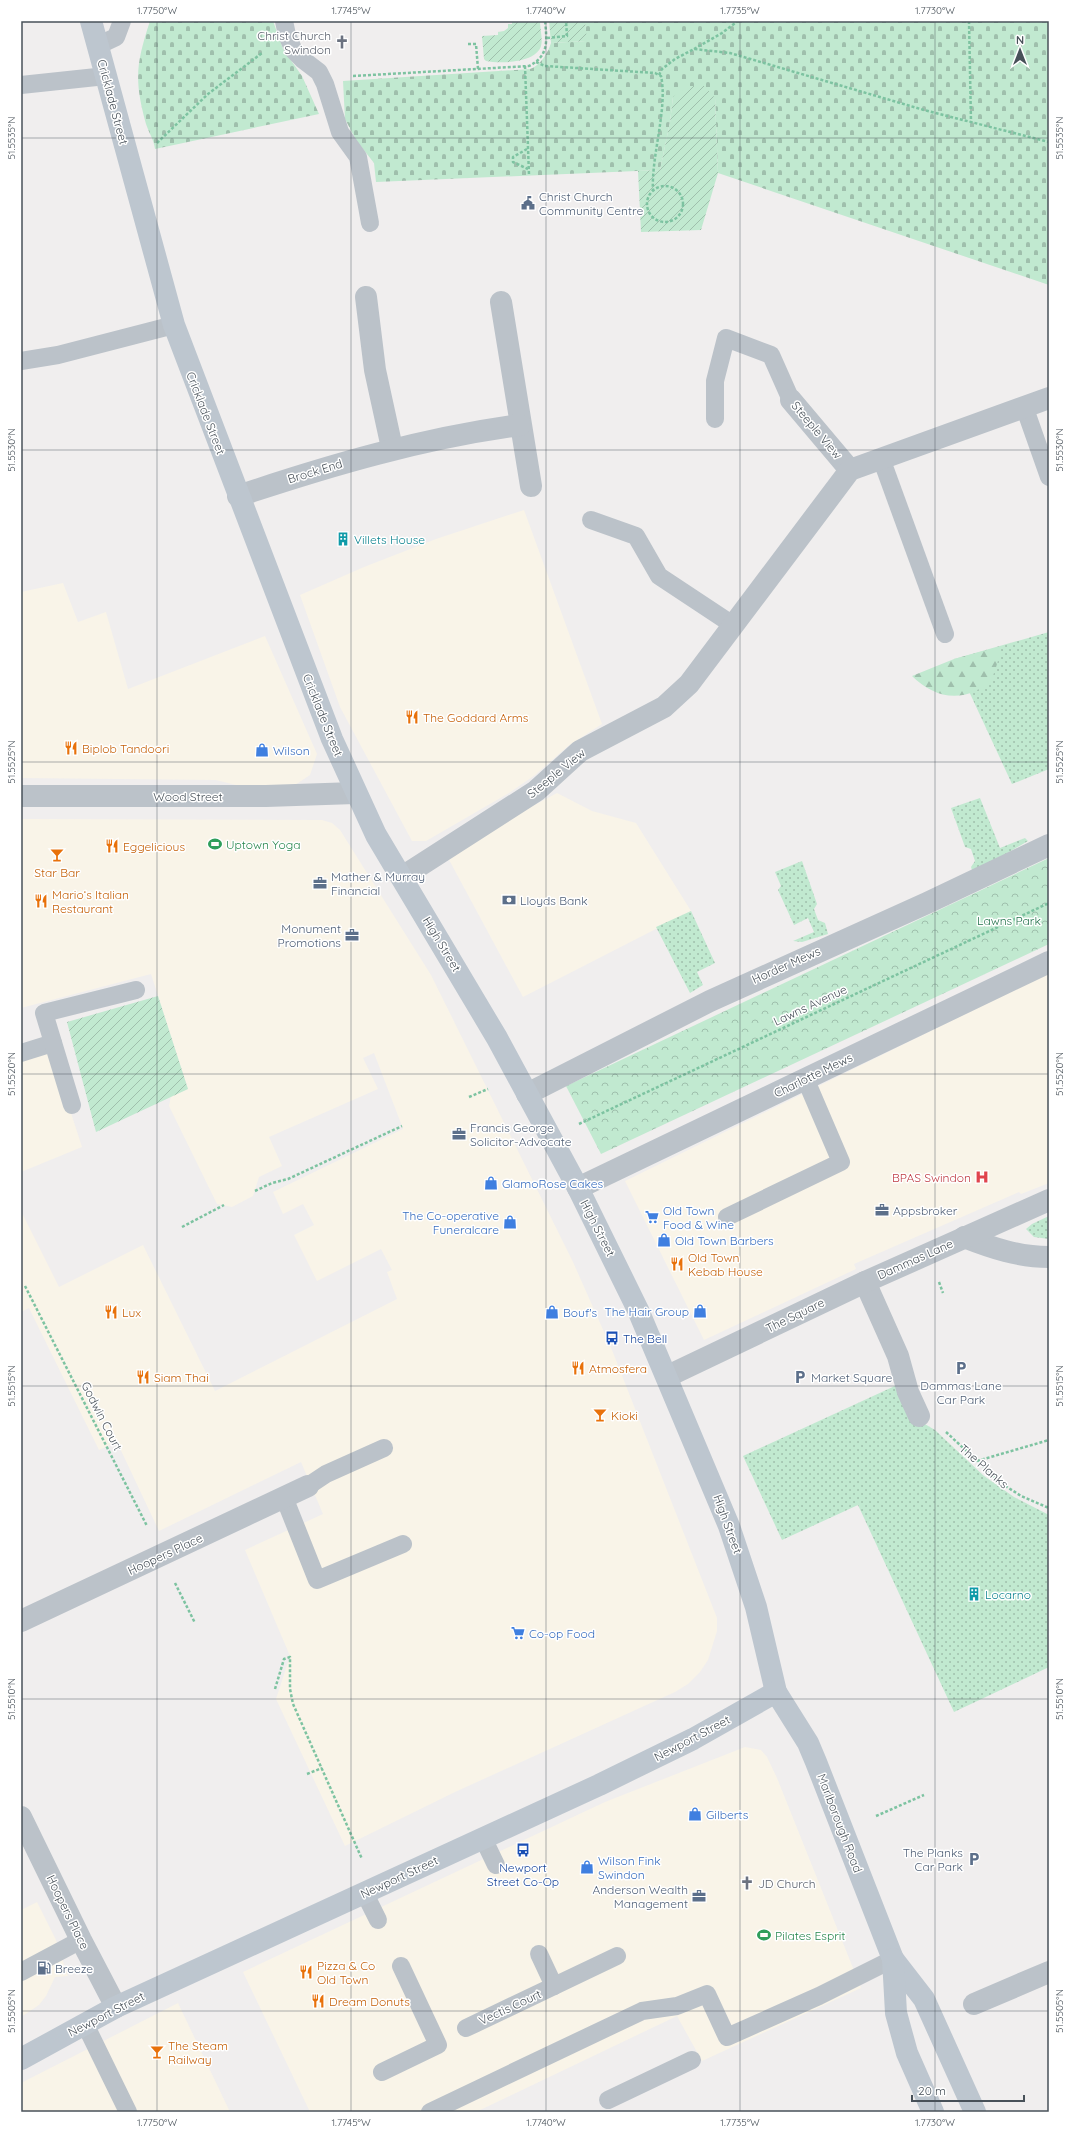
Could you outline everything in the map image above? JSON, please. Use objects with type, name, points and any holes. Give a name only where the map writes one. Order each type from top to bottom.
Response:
[{"type":"main road","name":"Cricklade Street","points":[[91,21],[174,325],[238,496],[332,739],[355,793]]},
{"type":"main road","name":"High Street","points":[[355,793],[376,835],[468,988],[528,1094],[578,1188],[638,1310],[668,1376],[736,1544],[756,1607],[776,1692]]},
{"type":"main road","name":"Newport Street","points":[[21,2058],[116,2007],[600,1785],[693,1738],[776,1692]]},
{"type":"main road","name":"Marlborough Road","points":[[776,1692],[808,1743],[893,1959],[924,2000],[975,2112]]},
{"type":"main road","name":"Marlborough Road","points":[[893,1959],[896,2013],[914,2069],[933,2112]]},
{"type":"street","points":[[366,297],[375,370],[392,448]]},
{"type":"street","points":[[501,302],[531,486]]},
{"type":"street","name":"Steeple View","points":[[402,877],[468,837],[536,791],[580,751],[664,707],[689,684],[850,470],[1049,398]]},
{"type":"street","name":"Steeple View","points":[[791,400],[850,470]]},
{"type":"street","name":"Brock End","points":[[238,496],[392,448],[451,435],[520,425]]},
{"type":"street","name":"Wood Street","points":[[21,796],[266,796],[355,793]]},
{"type":"street","name":"Horder Mews","points":[[528,1094],[710,1001],[927,903],[1049,845]]},
{"type":"street","name":"Charlotte Mews","points":[[578,1188],[1049,962]]},
{"type":"street","name":"Dammas Lane","points":[[865,1282],[1049,1200]]},
{"type":"street","points":[[964,1237],[1000,1250],[1049,1257]]},
{"type":"street","points":[[865,1282],[892,1340],[908,1392],[919,1416]]},
{"type":"street","name":"The Square","points":[[668,1376],[865,1282]]},
{"type":"street","name":"Hoopers Place","points":[[21,1622],[308,1486]]},
{"type":"street","name":"Hoopers Place","points":[[21,1816],[81,1940],[116,2007]]},
{"type":"street","points":[[974,2004],[1049,1972]]},
{"type":"lane","points":[[98,46],[116,37],[122,21]]},
{"type":"lane","points":[[286,28],[294,51],[319,72],[331,97],[340,132],[358,157],[361,166],[370,223]]},
{"type":"lane","points":[[21,85],[106,76]]},
{"type":"lane","points":[[21,361],[58,355],[174,325]]},
{"type":"lane","name":"Steeple View","points":[[715,419],[715,381],[726,338],[772,355],[791,400]]},
{"type":"lane","points":[[1024,406],[1049,477]]},
{"type":"lane","points":[[881,458],[945,634]]},
{"type":"lane","points":[[590,520],[636,536],[659,576],[733,625]]},
{"type":"lane","points":[[72,1105],[44,1013],[136,990]]},
{"type":"lane","points":[[21,1053],[53,1043]]},
{"type":"lane","points":[[727,1217],[842,1162],[805,1078]]},
{"type":"lane","points":[[308,1486],[326,1474],[384,1448]]},
{"type":"lane","points":[[284,1497],[316,1580],[403,1544]]},
{"type":"lane","points":[[483,1838],[496,1865]]},
{"type":"lane","points":[[369,1890],[378,1920]]},
{"type":"lane","points":[[21,1972],[81,1940]]},
{"type":"lane","name":"Vectis Court","points":[[539,1954],[554,1986]]},
{"type":"lane","name":"Vectis Court","points":[[466,2028],[617,1956]]},
{"type":"lane","points":[[430,2112],[642,2011],[677,2006],[707,1994],[728,2037],[819,1996],[893,1959]]},
{"type":"lane","points":[[382,2072],[438,2045],[401,1966]]},
{"type":"lane","points":[[85,2024],[128,2112]]},
{"type":"lane","points":[[608,2100],[657,2085],[692,2060]]},
{"type":"path","points":[[322,78],[525,66],[536,62],[546,50],[545,21]]},
{"type":"path","points":[[546,38],[567,36],[566,21]]},
{"type":"path","points":[[659,75],[662,69],[675,59],[694,50],[722,33],[738,21]]},
{"type":"path","points":[[969,21],[971,122]]},
{"type":"path","points":[[155,146],[225,79],[286,28]]},
{"type":"path","points":[[468,44],[476,44],[478,69]]},
{"type":"path","points":[[694,50],[730,53],[924,110],[1049,142]]},
{"type":"path","points":[[536,62],[545,66],[655,73],[659,75],[662,81],[662,99],[652,175],[653,191],[647,202],[650,213],[654,217],[665,222],[676,217],[682,208],[682,197],[678,192],[669,186],[657,187],[653,191]]},
{"type":"path","points":[[525,66],[529,175]]},
{"type":"path","points":[[528,149],[513,157],[513,162],[528,169]]},
{"type":"path","name":"Lawns Avenue","points":[[578,1124],[1049,903]]},
{"type":"path","points":[[255,1191],[272,1183],[288,1179],[402,1126]]},
{"type":"path","points":[[182,1227],[224,1206]]},
{"type":"path","name":"Godwin Court","points":[[26,1286],[195,1623]]},
{"type":"path","name":"The Planks","points":[[943,1430],[1001,1483],[1049,1508]]},
{"type":"path","points":[[976,1461],[1026,1448],[1049,1440]]},
{"type":"path","points":[[274,1689],[284,1659],[291,1657],[290,1696],[322,1768],[369,1890]]},
{"type":"path","points":[[307,1774],[322,1768]]},
{"type":"path","points":[[876,1816],[924,1795]]},
{"type":"shaded area","points":[[524,510],[602,724],[568,746],[535,775],[509,793],[426,841],[412,841],[340,707],[300,595],[364,567],[436,539]]},
{"type":"shaded area","points":[[63,583],[78,622],[106,612],[128,689],[265,636],[317,754],[310,775],[295,785],[236,785],[216,780],[21,778],[21,592]]},
{"type":"shaded area","points":[[557,793],[592,811],[636,823],[691,911],[523,997],[447,856],[499,824]]},
{"type":"shaded area","points":[[21,819],[322,820],[332,823],[340,830],[431,975],[573,1262],[612,1350],[717,1618],[717,1631],[708,1660],[700,1672],[688,1684],[675,1692],[455,1792],[345,1846],[276,1699],[290,1656],[245,1550],[323,1514],[301,1462],[159,1531],[117,1442],[99,1450],[29,1308],[21,1312],[21,1211],[59,1287],[143,1245],[215,1391],[397,1299],[387,1272],[392,1270],[381,1249],[317,1281],[294,1235],[314,1225],[303,1204],[283,1214],[273,1192],[403,1129],[374,1053],[363,1058],[378,1089],[269,1137],[282,1166],[259,1177],[253,1196],[232,1207],[217,1204],[169,1106],[171,1096],[188,1089],[151,974],[21,1008]]},
{"type":"shaded area","points":[[1049,973],[1049,1183],[1021,1194],[1019,1192],[854,1264],[856,1269],[704,1340],[625,1181]]},
{"type":"shaded area","points":[[51,1051],[82,1147],[21,1172],[21,1060]]},
{"type":"shaded area","points":[[745,1747],[761,1750],[767,1757],[777,1778],[861,1988],[702,2061],[677,2016],[476,2112],[310,2112],[243,1972],[605,1802]]},
{"type":"shaded area","name":"Breeze","points":[[37,1902],[56,1940],[68,1976],[55,1977],[46,1996],[39,2005],[21,2017],[21,1910]]},
{"type":"shaded area","points":[[178,2003],[230,2112],[21,2112],[21,2083]]},
{"type":"green space","points":[[150,21],[273,21],[283,49],[302,76],[319,114],[155,149],[142,109],[138,83],[139,61]]},
{"type":"green space","points":[[512,21],[540,21],[542,43],[538,52],[525,59],[517,61],[486,61],[484,59],[482,36],[498,35],[498,32],[504,31],[508,28],[508,24],[512,24]]},
{"type":"green space","points":[[549,21],[585,21],[587,41],[551,43]]},
{"type":"green space","points":[[585,21],[1049,21],[1049,285],[718,173],[715,98],[673,97],[670,122],[660,170],[376,182],[374,163],[356,140],[345,119],[343,81],[530,69],[543,59],[551,43],[586,41]]},
{"type":"green space","points":[[688,86],[704,86],[715,98],[718,173],[701,230],[641,232],[638,171],[660,170],[670,122],[673,97]]},
{"type":"green space","points":[[1049,632],[1049,769],[1012,784],[954,659]]},
{"type":"green space","points":[[1002,646],[994,672],[989,681],[984,687],[966,694],[949,696],[941,694],[926,687],[912,676],[954,659]]},
{"type":"green space","points":[[980,798],[1000,848],[1025,838],[1028,841],[973,873],[971,867],[975,861],[971,849],[965,847],[951,808]]},
{"type":"green space","name":"Lawns Park","points":[[1049,858],[1049,944],[601,1154],[566,1086]]},
{"type":"green space","points":[[802,861],[817,904],[814,909],[818,920],[825,923],[828,934],[802,942],[793,941],[814,932],[808,918],[794,925],[778,890],[781,886],[775,872]]},
{"type":"green space","points":[[691,911],[715,963],[697,972],[703,985],[690,993],[656,927]]},
{"type":"green space","points":[[158,996],[188,1089],[96,1132],[67,1022]]},
{"type":"green space","points":[[1049,1216],[1049,1239],[1034,1237],[1026,1229],[1032,1224]]},
{"type":"green space","name":"Locarno","points":[[897,1385],[923,1423],[935,1430],[984,1476],[1014,1497],[1049,1515],[1049,1667],[954,1712],[858,1505],[782,1540],[743,1456]]},
{"type":"place","name":"Christ Church Swindon","points":[[342,42]]},
{"type":"place","name":"Christ Church Community Centre","points":[[528,203]]},
{"type":"place","name":"Villets House","points":[[343,539]]},
{"type":"place","name":"The Goddard Arms","points":[[412,717]]},
{"type":"place","name":"Biplob Tandoori","points":[[71,748]]},
{"type":"place","name":"Wilson","points":[[262,750]]},
{"type":"place","name":"Uptown Yoga","points":[[215,844]]},
{"type":"place","name":"Eggelicious","points":[[112,846]]},
{"type":"place","name":"Star Bar","points":[[57,855]]},
{"type":"place","name":"Mather & Murray Financial","points":[[320,883]]},
{"type":"place","name":"Lloyds Bank","points":[[509,900]]},
{"type":"place","name":"Mario‘s Italian Restaurant","points":[[41,901]]},
{"type":"place","name":"Monument Promotions","points":[[352,935]]},
{"type":"place","name":"Francis George Solicitor-Advocate","points":[[459,1134]]},
{"type":"place","name":"BPAS Swindon","points":[[982,1177]]},
{"type":"place","name":"GlamoRose Cakes","points":[[491,1183]]},
{"type":"place","name":"Appsbroker","points":[[882,1210]]},
{"type":"place","name":"Old Town Food & Wine","points":[[652,1217]]},
{"type":"place","name":"The Co-operative Funeralcare","points":[[510,1222]]},
{"type":"place","name":"Old Town Barbers","points":[[664,1240]]},
{"type":"place","name":"Old Town Kebab House","points":[[677,1264]]},
{"type":"place","name":"The Hair Group","points":[[700,1311]]},
{"type":"place","name":"Lux","points":[[111,1312]]},
{"type":"place","name":"Bouf's","points":[[552,1312]]},
{"type":"place","name":"The Bell","points":[[612,1338]]},
{"type":"place","name":"Atmosfera","points":[[578,1368]]},
{"type":"place","name":"Dammas Lane Car Park","points":[[961,1368]]},
{"type":"place","name":"Siam Thai","points":[[143,1377]]},
{"type":"place","name":"Market Square","points":[[800,1377]]},
{"type":"place","name":"Kioki","points":[[600,1415]]},
{"type":"place","name":"Locarno","points":[[974,1594]]},
{"type":"place","name":"Co-op Food","points":[[518,1633]]},
{"type":"place","name":"Gilberts","points":[[695,1814]]},
{"type":"place","name":"Newport Street Co-Op","points":[[523,1850]]},
{"type":"place","name":"The Planks Car Park","points":[[974,1859]]},
{"type":"place","name":"Wilson Fink Swindon","points":[[587,1867]]},
{"type":"place","name":"JD Church","points":[[747,1883]]},
{"type":"place","name":"Anderson Wealth Management","points":[[699,1896]]},
{"type":"place","name":"Pilates Esprit","points":[[764,1935]]},
{"type":"place","name":"Breeze","points":[[44,1968]]},
{"type":"place","name":"Pizza & Co Old Town","points":[[306,1972]]},
{"type":"place","name":"Dream Donuts","points":[[318,2001]]},
{"type":"place","name":"The Steam Railway","points":[[157,2052]]}]
